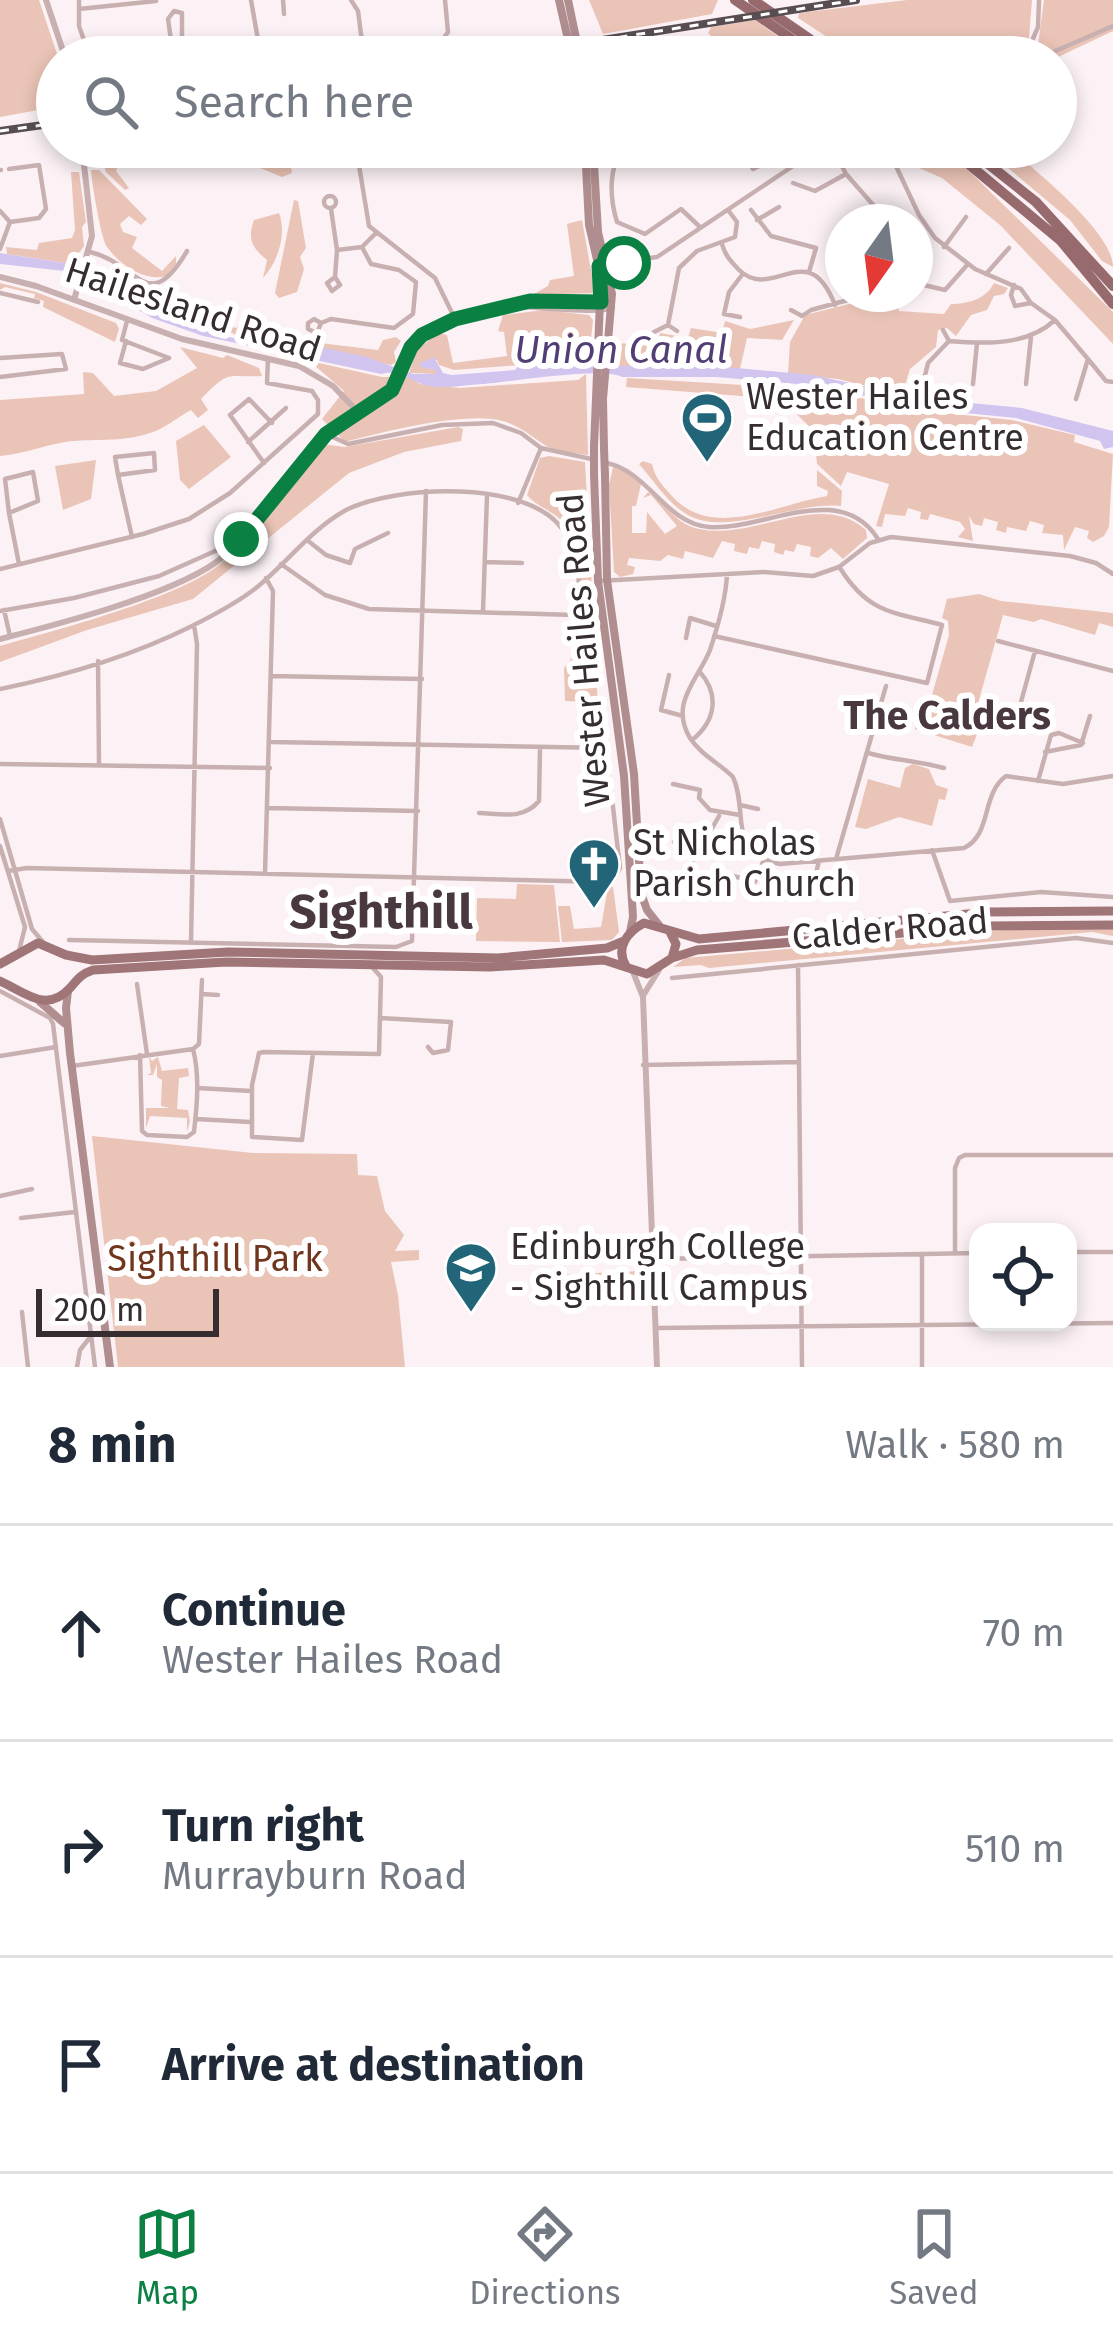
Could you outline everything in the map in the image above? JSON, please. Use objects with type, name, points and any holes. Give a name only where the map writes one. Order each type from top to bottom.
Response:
[{"type":"highway","points":[[735,0],[787,36]]},
{"type":"highway","points":[[753,0],[805,36]]},
{"type":"highway","points":[[973,168],[1060,241],[1113,304]]},
{"type":"highway","points":[[993,168],[1036,202],[1113,286]]},
{"type":"main road","points":[[563,0],[571,36]]},
{"type":"main road","name":"Wester Hailes Road","points":[[591,168],[612,308],[599,380],[599,475],[603,581],[633,917],[627,938]]},
{"type":"main road","name":"Wester Hailes Road","points":[[602,360],[603,265]]},
{"type":"main road","name":"Wester Hailes Road","points":[[603,581],[634,774],[641,893],[647,910],[664,929]]},
{"type":"main road","name":"Calder Road","points":[[664,929],[699,939],[989,912],[1113,911]]},
{"type":"main road","points":[[0,964],[29,945],[46,945],[66,956],[92,960],[227,952],[498,958],[607,948],[644,922],[664,929],[676,944],[672,958],[647,974],[604,960],[490,967],[241,962],[93,970],[58,999],[40,1007]]},
{"type":"main road","name":"Calder Road","points":[[672,958],[697,950],[987,926],[1113,925]]},
{"type":"main road","points":[[627,938],[621,958],[630,970]]},
{"type":"main road","points":[[16,954],[6,983],[57,1013],[68,1030]]},
{"type":"main road","points":[[66,956],[75,968],[68,1030],[110,1367]]},
{"type":"street","points":[[46,0],[57,36]]},
{"type":"street","points":[[251,0],[257,36]]},
{"type":"street","points":[[283,0],[284,14]]},
{"type":"street","points":[[351,0],[358,10],[361,36]]},
{"type":"street","points":[[445,36],[446,0]]},
{"type":"street","points":[[1035,36],[1039,0]]},
{"type":"street","points":[[83,36],[79,4],[151,3]]},
{"type":"street","points":[[170,36],[168,19],[174,11],[182,14],[185,36]]},
{"type":"street","points":[[1077,42],[1113,26]]},
{"type":"street","points":[[3,170],[36,165]]},
{"type":"street","points":[[10,222],[39,218],[45,212],[43,168]]},
{"type":"street","points":[[74,300],[90,252],[92,224],[85,168]]},
{"type":"street","points":[[359,168],[367,221],[435,278],[455,319]]},
{"type":"street","points":[[614,168],[617,222],[645,234],[681,209],[700,227]]},
{"type":"street","points":[[603,265],[657,256],[792,168]]},
{"type":"street","points":[[843,168],[872,204]]},
{"type":"street","points":[[897,168],[920,215],[944,247],[986,274],[1015,285],[1055,320],[1106,381],[1113,382]]},
{"type":"street","points":[[793,183],[827,190],[846,174]]},
{"type":"street","points":[[757,220],[779,208]]},
{"type":"street","points":[[332,209],[337,250],[334,277]]},
{"type":"street","points":[[668,325],[679,268],[697,251],[722,244],[737,233],[737,222],[728,210]]},
{"type":"street","points":[[751,210],[771,236],[816,248],[825,245]]},
{"type":"street","points":[[0,211],[10,222]]},
{"type":"street","points":[[944,247],[966,217]]},
{"type":"street","points":[[0,249],[10,222]]},
{"type":"street","points":[[337,250],[362,247],[376,233]]},
{"type":"street","points":[[722,244],[726,256],[743,274],[759,282],[789,271],[808,272],[825,283]]},
{"type":"street","points":[[321,323],[331,319],[389,329],[413,314],[416,282],[399,270],[371,264],[362,247]]},
{"type":"street","points":[[808,272],[816,248]]},
{"type":"street","points":[[986,274],[1009,248]]},
{"type":"street","points":[[90,252],[139,279],[156,283],[173,274],[187,251]]},
{"type":"street","points":[[933,287],[944,290],[968,264]]},
{"type":"street","points":[[740,316],[720,314],[743,274]]},
{"type":"street","name":"Hailesland Road","points":[[0,277],[182,339],[299,366],[358,412]]},
{"type":"street","points":[[1015,285],[1011,295],[1015,306],[1031,303]]},
{"type":"street","points":[[0,293],[38,302]]},
{"type":"street","points":[[0,639],[177,582],[228,552],[326,434],[385,397],[422,335],[455,319],[508,306],[612,308]]},
{"type":"street","points":[[791,310],[802,316],[825,306]]},
{"type":"street","points":[[949,341],[1031,337],[1055,320]]},
{"type":"street","points":[[126,341],[119,363],[143,368],[169,358],[126,341],[122,340],[128,321]]},
{"type":"street","points":[[668,325],[676,331]]},
{"type":"street","points":[[654,332],[668,325]]},
{"type":"street","points":[[943,330],[949,341]]},
{"type":"street","points":[[1026,384],[1031,337]]},
{"type":"street","points":[[923,384],[928,363],[949,341]]},
{"type":"street","points":[[973,385],[977,343]]},
{"type":"street","points":[[0,358],[62,354],[66,369],[0,377]]},
{"type":"street","points":[[0,568],[188,519],[230,493],[320,410],[317,396],[309,389],[267,383],[268,358]]},
{"type":"street","points":[[1076,399],[1088,359]]},
{"type":"street","points":[[264,463],[230,420],[231,413],[249,400],[272,423]]},
{"type":"street","points":[[248,442],[286,408]]},
{"type":"street","points":[[326,434],[348,444],[413,429],[483,422],[510,428],[541,448],[629,469],[677,514],[703,527],[835,510],[857,518],[878,539]]},
{"type":"street","points":[[518,503],[541,448]]},
{"type":"street","points":[[118,475],[155,470],[155,454],[116,457],[118,475],[132,537]]},
{"type":"street","points":[[9,513],[38,501],[33,472],[4,478],[9,513],[20,564]]},
{"type":"street","points":[[69,940],[85,944],[408,944],[415,934],[426,491]]},
{"type":"street","points":[[0,688],[153,644],[194,625],[266,578],[307,539],[332,519],[366,501],[396,493],[487,496],[543,512],[565,532],[579,575],[578,614],[369,609],[309,586],[281,564]]},
{"type":"street","points":[[483,612],[487,496]]},
{"type":"street","points":[[307,539],[326,555],[350,563],[355,549],[388,532]]},
{"type":"street","points":[[603,581],[764,572],[813,576],[839,568],[878,539],[899,537],[1070,556],[1113,574]]},
{"type":"street","points":[[10,637],[2,610],[74,598],[159,576],[222,548],[228,552]]},
{"type":"street","points":[[485,562],[522,563]]},
{"type":"street","points":[[714,636],[928,683],[942,625],[871,605],[839,568]]},
{"type":"street","points":[[728,574],[714,636],[685,694],[683,716],[692,740],[733,777],[746,844],[764,859],[780,864],[973,844],[998,780],[1012,775],[1063,784],[1113,776]]},
{"type":"street","points":[[266,578],[273,591],[266,874]]},
{"type":"street","points":[[686,638],[690,618],[716,626]]},
{"type":"street","points":[[191,943],[194,625]]},
{"type":"street","points":[[998,641],[1113,671]]},
{"type":"street","points":[[1021,702],[1035,651]]},
{"type":"street","points":[[98,661],[98,763]]},
{"type":"street","points":[[692,740],[705,730],[713,693],[699,671]]},
{"type":"street","points":[[669,675],[661,710],[683,716]]},
{"type":"street","points":[[272,676],[422,679]]},
{"type":"street","points":[[836,859],[886,686]]},
{"type":"street","points":[[608,748],[616,713]]},
{"type":"street","points":[[1083,743],[1090,716]]},
{"type":"street","points":[[1038,781],[1054,733],[1083,743]]},
{"type":"street","points":[[271,742],[608,748],[617,755],[623,776]]},
{"type":"street","points":[[1045,752],[1083,743]]},
{"type":"street","points":[[479,812],[516,814],[532,809],[539,801],[541,748]]},
{"type":"street","name":"Wester Hailes Road","points":[[416,878],[614,879],[620,868],[610,782],[597,749]]},
{"type":"street","points":[[868,753],[944,767]]},
{"type":"street","points":[[0,764],[270,768]]},
{"type":"street","points":[[673,784],[700,790],[703,805],[719,814],[740,815]]},
{"type":"street","points":[[739,805],[758,809]]},
{"type":"street","points":[[269,808],[418,811]]},
{"type":"street","points":[[686,878],[690,859],[703,849],[719,814]]},
{"type":"street","points":[[0,819],[4,855]]},
{"type":"street","points":[[674,842],[703,849]]},
{"type":"street","points":[[0,846],[32,929],[46,945]]},
{"type":"street","points":[[932,850],[950,901],[1041,892],[1113,897]]},
{"type":"street","points":[[726,874],[755,882],[764,859]]},
{"type":"street","points":[[785,878],[813,885],[819,860]]},
{"type":"street","points":[[11,870],[416,878]]},
{"type":"street","points":[[11,870],[25,927],[16,954]]},
{"type":"street","name":"Calder Road","points":[[672,978],[1076,938],[1113,944]]},
{"type":"street","points":[[367,965],[381,977]]},
{"type":"street","points":[[381,977],[397,965]]},
{"type":"street","points":[[799,965],[802,1367]]},
{"type":"street","points":[[643,997],[662,968]]},
{"type":"street","points":[[630,970],[643,997],[657,1367]]},
{"type":"street","points":[[313,1053],[302,1140],[252,1137],[251,1091],[260,1053],[313,1053],[379,1054],[381,977]]},
{"type":"street","points":[[137,984],[144,1054],[142,1131],[193,1135],[194,1049],[199,1043],[202,980]]},
{"type":"street","points":[[0,992],[40,1007],[52,1021],[95,1367]]},
{"type":"street","points":[[202,994],[218,995]]},
{"type":"street","points":[[380,1018],[452,1022],[448,1050],[433,1053],[428,1047]]},
{"type":"street","points":[[0,1056],[56,1047]]},
{"type":"street","points":[[72,1066],[194,1049]]},
{"type":"street","points":[[644,1065],[798,1062]]},
{"type":"street","points":[[197,1088],[251,1091]]},
{"type":"street","points":[[195,1118],[250,1122]]},
{"type":"street","points":[[955,1253],[958,1158],[1113,1155]]},
{"type":"street","points":[[0,1196],[32,1189]]},
{"type":"street","points":[[21,1218],[76,1212]]},
{"type":"street","points":[[1077,1252],[1113,1252]]},
{"type":"street","points":[[654,1258],[969,1253]]},
{"type":"street","points":[[922,1254],[922,1367]]},
{"type":"street","points":[[22,1312],[28,1367]]},
{"type":"street","points":[[656,1328],[1113,1323]]},
{"type":"street","points":[[77,1367],[80,1350],[91,1336]]},
{"type":"green space","points":[[0,0],[39,0],[51,36],[36,36],[36,110],[0,117]]},
{"type":"green space","points":[[589,0],[718,0],[712,14],[603,34]]},
{"type":"green space","points":[[907,0],[1032,0],[1029,36],[826,36],[798,18],[799,13]]},
{"type":"green space","points":[[1044,0],[1113,0],[1113,31],[1077,48],[1077,36],[1039,36]]},
{"type":"green space","points":[[755,20],[777,36],[711,36],[711,27]]},
{"type":"green space","points":[[105,168],[117,168],[129,188],[125,190]]},
{"type":"green space","points":[[260,168],[291,168],[292,173],[282,177]]},
{"type":"green space","points":[[919,168],[969,171],[1113,312],[1113,344],[1000,225],[942,178]]},
{"type":"green space","points":[[1008,168],[1033,168],[1058,191],[1102,238],[1113,267],[1102,261],[1070,220]]},
{"type":"green space","points":[[91,170],[99,170],[147,219],[141,225],[129,216],[120,224],[123,232],[137,237],[132,248],[162,271],[176,256],[166,276],[133,270],[107,247]]},
{"type":"green space","points":[[71,172],[79,172],[86,222],[84,246],[71,264],[7,254],[6,247],[37,250],[39,243],[72,238]]},
{"type":"green space","points":[[294,200],[298,201],[306,248],[300,257],[304,269],[297,292],[279,298],[275,293]]},
{"type":"green space","points":[[279,213],[280,247],[263,278],[267,260],[252,243],[252,227],[254,220]]},
{"type":"green space","points":[[582,220],[595,293],[532,295],[550,280],[574,276],[567,224]]},
{"type":"green space","points":[[0,283],[36,292],[116,323],[115,342],[43,307],[44,301],[34,298],[35,294],[0,290]]},
{"type":"green space","points":[[994,283],[1008,288],[994,296],[987,310],[971,315],[956,336],[947,328],[938,330],[936,347],[910,369],[902,395],[838,379],[788,374],[790,342],[805,315],[825,310],[944,314],[951,304],[970,302]]},
{"type":"green space","points":[[544,310],[589,315],[593,320],[588,367],[555,366],[535,357],[520,365],[454,370],[437,360],[420,363],[436,374],[409,373],[417,350],[438,333],[447,335],[453,363],[507,356],[504,332],[498,331],[503,315]]},
{"type":"green space","points":[[794,320],[782,340],[747,338],[740,369],[615,367],[613,343],[658,345],[660,333],[688,338],[691,328],[722,333],[725,321],[750,329]]},
{"type":"green space","points":[[243,321],[251,330],[272,330],[328,344],[378,350],[383,340],[396,337],[401,341],[391,365],[272,337],[241,340],[219,331],[213,323],[236,328]]},
{"type":"green space","points":[[180,347],[223,358],[227,355],[259,368],[262,376],[224,379],[201,399],[208,410],[198,418],[191,410],[150,433],[65,442],[0,456],[0,400],[84,394],[83,372],[93,373],[114,396],[156,391],[197,368]]},
{"type":"green space","points":[[296,358],[460,388],[578,380],[586,374],[588,455],[553,449],[515,425],[487,419],[424,424],[345,442],[322,419],[344,391],[314,365]]},
{"type":"green space","points":[[627,378],[827,390],[907,409],[1012,420],[1075,435],[1074,442],[1113,454],[1109,527],[1093,542],[1087,538],[1089,531],[1075,527],[1064,550],[1063,535],[1042,533],[1044,525],[1030,521],[1026,531],[1007,527],[1006,533],[996,530],[998,522],[984,518],[982,526],[969,516],[973,541],[958,537],[965,529],[960,522],[930,514],[928,520],[920,519],[921,512],[908,508],[905,516],[885,514],[882,527],[876,526],[889,484],[847,472],[841,486],[817,464],[814,431],[781,399],[626,387]]},
{"type":"green space","points":[[204,425],[231,457],[189,489],[180,480],[176,441]]},
{"type":"green space","points":[[463,429],[461,441],[404,452],[349,473],[193,599],[0,662],[0,646],[146,601],[200,578],[247,538],[322,444],[345,447]]},
{"type":"green space","points":[[540,458],[585,462],[592,589],[587,616],[572,534],[527,495]]},
{"type":"green space","points":[[96,460],[91,499],[63,510],[55,466]]},
{"type":"green space","points":[[639,464],[652,464],[672,496],[706,516],[746,516],[827,496],[828,491],[817,486],[817,470],[842,491],[841,506],[708,521],[677,507]]},
{"type":"green space","points":[[613,467],[641,484],[636,506],[632,506],[632,533],[646,533],[647,512],[665,534],[677,526],[651,495],[643,498],[648,492],[678,519],[699,529],[720,531],[829,514],[866,530],[867,538],[843,559],[831,548],[818,558],[810,556],[811,547],[797,544],[794,552],[785,550],[783,555],[774,552],[775,544],[762,541],[759,549],[749,547],[747,554],[722,541],[713,558],[685,551],[683,559],[668,555],[660,561],[629,558],[627,565],[635,567],[633,574],[620,577],[614,572],[609,485]]},
{"type":"green space","points":[[979,594],[1001,601],[1113,613],[1113,627],[1099,623],[1095,635],[1041,619],[1034,622],[1003,615],[977,707],[983,719],[972,747],[915,729],[923,700],[932,695],[949,635],[948,621],[942,618],[947,599]]},
{"type":"green space","points":[[582,619],[592,622],[598,702],[565,701],[564,668],[580,647]]},
{"type":"green space","points":[[913,764],[929,769],[936,785],[948,789],[945,800],[939,799],[932,826],[899,817],[866,829],[855,827],[868,779],[900,788],[905,768]]},
{"type":"green space","points":[[517,884],[554,885],[560,942],[476,941],[477,898],[516,899]]},
{"type":"green space","points":[[608,887],[613,887],[619,932],[612,940],[562,942],[558,906],[570,906],[574,929],[601,927]]},
{"type":"green space","points":[[1026,928],[1113,929],[1113,936],[1092,932],[709,968],[673,967],[685,958]]},
{"type":"green space","points":[[149,1057],[152,1061],[158,1057],[162,1071],[188,1068],[189,1076],[179,1078],[177,1109],[188,1110],[187,1132],[187,1118],[150,1116],[146,1128],[146,1108],[170,1108],[161,1106],[157,1064],[153,1075],[147,1075],[151,1073]]},
{"type":"green space","name":"Sighthill Park","points":[[92,1136],[253,1153],[357,1154],[358,1175],[377,1176],[385,1211],[404,1235],[395,1251],[419,1250],[419,1260],[391,1262],[405,1367],[118,1367]]},
{"type":"green space","points":[[641,1271],[641,1280],[549,1285],[549,1275]]},
{"type":"shaded area","points":[[0,253],[71,264],[122,283],[168,314],[225,336],[242,340],[272,337],[367,357],[413,374],[436,374],[436,370],[420,367],[434,357],[443,373],[451,375],[515,370],[524,359],[535,357],[559,367],[704,365],[813,375],[918,398],[1022,408],[1113,431],[1113,447],[1104,449],[1100,441],[1016,418],[915,408],[822,386],[596,373],[432,386],[399,374],[203,336],[152,318],[74,272],[0,264]]},
{"type":"railway","points":[[627,36],[856,0]]},
{"type":"railway","points":[[0,131],[36,126]]},
{"type":"place","name":"Wester Hailes Education Centre","points":[[707,464]]},
{"type":"place","name":"St Nicholas Parish Church","points":[[594,910]]},
{"type":"place","name":"Edinburgh College - Sighthill Campus","points":[[471,1314]]},
{"type":"district","name":"The Calders","points":[[947,716]]},
{"type":"district","name":"Sighthill","points":[[381,912]]},
{"type":"route","points":[[241,539],[326,434],[392,390],[411,347],[422,335],[455,319],[530,301],[601,302],[599,266],[624,263]]},
{"type":"water label","name":"Union Canal","points":[[621,350]]}]
